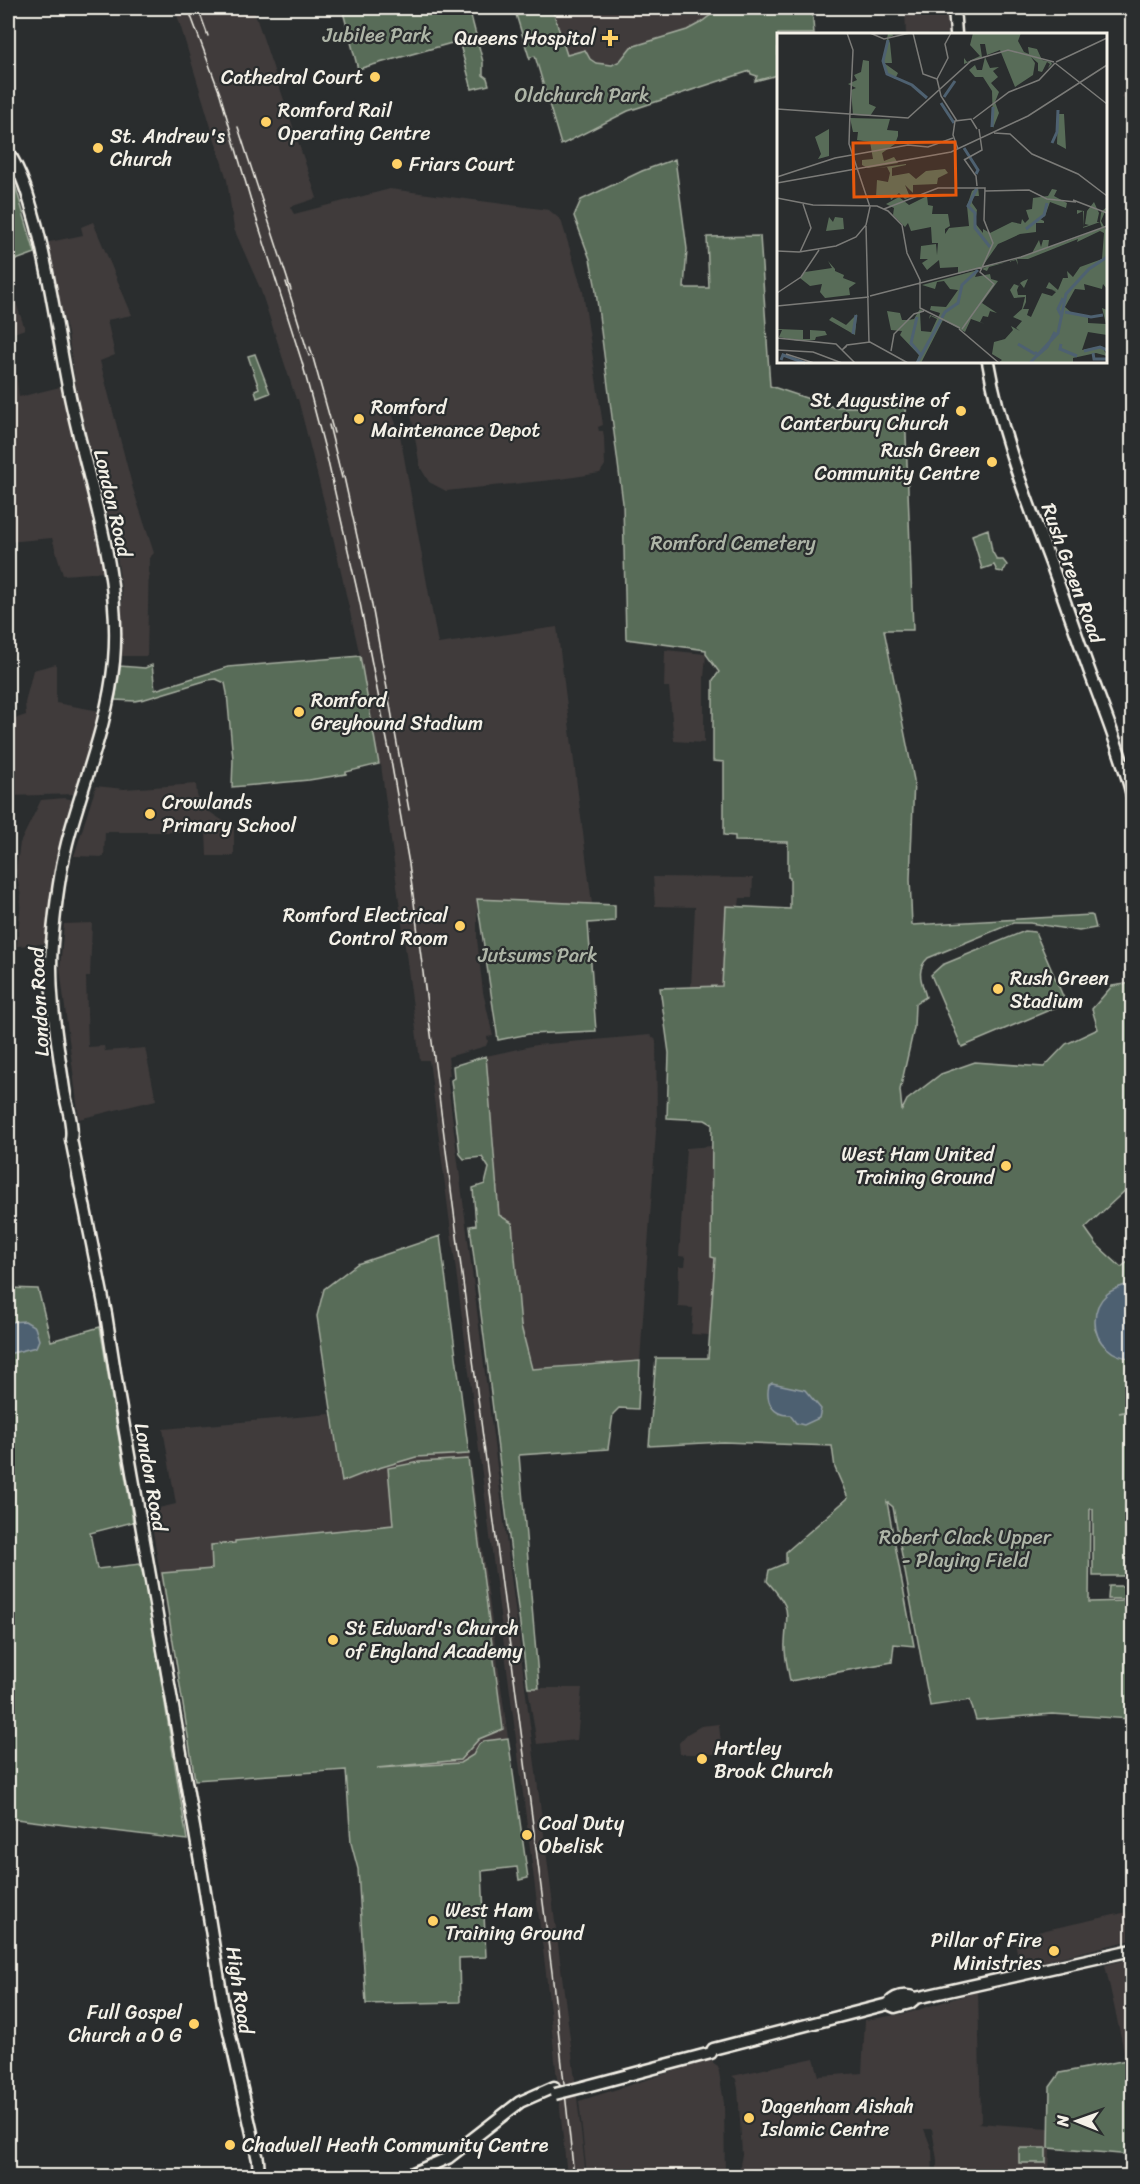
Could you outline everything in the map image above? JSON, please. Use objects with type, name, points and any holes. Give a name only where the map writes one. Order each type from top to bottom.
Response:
[{"type":"main road","points":[[954,8],[956,33]]},
{"type":"main road","name":"London Road","points":[[8,152],[29,199],[43,251],[69,390],[98,508],[111,575],[114,660],[105,719],[64,858],[52,943],[53,998],[66,1107],[73,1129],[71,1139],[106,1314],[193,1823]]},
{"type":"main road","name":"Rush Green Road","points":[[988,363],[1005,434],[1028,505],[1045,546],[1132,795]]},
{"type":"main road","name":"High Road","points":[[193,1823],[227,2028],[258,2160],[259,2176]]},
{"type":"main road","points":[[406,2176],[448,2158],[520,2102],[554,2091],[711,2053],[713,2049],[888,2004],[894,2007],[910,2003],[916,1998],[1132,1950]]},
{"type":"main road","points":[[422,2176],[443,2168],[461,2157],[526,2106],[554,2091]]},
{"type":"main road","name":"High Road","points":[[258,2160],[265,2176]]},
{"type":"shaded area","points":[[175,8],[253,8],[317,198],[290,207],[294,214],[390,189],[549,210],[561,220],[583,292],[603,425],[598,427],[599,431],[603,431],[604,438],[605,465],[600,473],[446,491],[429,482],[420,467],[410,408],[392,410],[390,407],[400,435],[438,644],[557,627],[592,904],[477,900],[477,939],[483,992],[493,1036],[487,1037],[486,1046],[448,1057],[450,1076],[447,1076],[586,2176],[567,2176],[546,1973],[429,1060],[420,1060],[381,765],[378,763],[360,656],[298,399],[296,399],[260,288],[234,229],[227,180]]},
{"type":"shaded area","name":"Queens Hospital","points":[[552,8],[734,8],[716,11],[687,30],[631,47],[620,61],[604,65],[590,59],[585,50],[567,56]]},
{"type":"shaded area","points":[[905,8],[946,8],[948,33],[906,33]]},
{"type":"shaded area","points":[[1132,43],[1132,101],[1122,98]]},
{"type":"shaded area","points":[[93,222],[132,315],[107,320],[115,355],[100,361],[133,489],[154,553],[149,558],[147,656],[121,656],[122,594],[115,542],[78,402],[68,334],[45,243],[83,235],[81,227]]},
{"type":"shaded area","points":[[14,297],[25,329],[11,334],[19,397],[60,387],[95,511],[105,572],[63,575],[52,538],[8,542],[8,300]]},
{"type":"shaded area","points":[[665,650],[706,654],[704,743],[674,741],[669,687],[664,687]]},
{"type":"shaded area","points":[[56,664],[56,703],[100,711],[76,794],[8,796],[8,721],[26,715],[25,703],[33,670]]},
{"type":"shaded area","name":"Crowlands Primary School","points":[[196,784],[197,795],[202,807],[234,825],[234,856],[207,856],[206,832],[105,832],[104,857],[74,856],[96,786],[124,789]]},
{"type":"shaded area","points":[[65,798],[80,801],[67,843],[52,943],[17,946],[21,898],[16,871],[20,843],[41,800]]},
{"type":"shaded area","points":[[653,877],[753,878],[752,898],[740,898],[739,906],[727,906],[722,987],[691,987],[695,907],[655,906]]},
{"type":"shaded area","points":[[92,923],[90,977],[86,977],[88,1047],[104,1046],[105,1051],[145,1048],[156,1100],[79,1119],[60,968],[64,924]]},
{"type":"shaded area","points":[[650,1035],[656,1040],[657,1117],[640,1361],[533,1369],[521,1326],[512,1223],[499,1215],[486,1056],[536,1045]]},
{"type":"shaded area","points":[[712,1146],[711,1257],[715,1258],[710,1335],[691,1334],[693,1308],[678,1307],[679,1266],[685,1266],[686,1257],[679,1256],[686,1148]]},
{"type":"shaded area","name":"St Edward's Church of England Academy","points":[[330,1414],[343,1482],[372,1470],[416,1457],[469,1454],[508,1738],[484,1741],[479,1744],[473,1755],[460,1763],[195,1780],[150,1514],[150,1510],[176,1504],[163,1429]]},
{"type":"shaded area","points":[[528,1688],[582,1688],[577,1740],[537,1744]]},
{"type":"shaded area","points":[[719,1724],[722,1754],[680,1754],[679,1743],[687,1734],[701,1726]]},
{"type":"shaded area","points":[[1132,1911],[1132,1940],[1020,1967],[1014,1937]]},
{"type":"shaded area","points":[[1132,1958],[1132,2154],[1050,2148],[1049,2176],[937,2176],[932,2129],[924,2129],[932,2150],[933,2176],[738,2176],[742,2154],[738,2089],[736,2079],[732,2076],[814,2058],[819,2076],[862,2073],[865,2020],[908,2013],[978,1991],[981,2122],[977,2123],[1049,2128],[1060,2073],[1126,2060],[1105,1965]]},
{"type":"shaded area","points":[[709,2060],[718,2066],[724,2103],[725,2176],[587,2176],[579,2101]]},
{"type":"green space","name":"Jubilee Park","points":[[342,8],[469,8],[483,62],[483,75],[487,78],[489,85],[472,89],[459,41],[358,69]]},
{"type":"green space","name":"Oldchurch Park","points":[[514,8],[552,8],[567,55],[585,50],[590,59],[596,63],[612,65],[620,61],[631,47],[687,30],[716,11],[734,8],[812,8],[814,33],[777,33],[777,75],[755,81],[757,76],[751,74],[750,71],[628,111],[561,145],[535,56],[530,57],[530,60]]},
{"type":"green space","points":[[675,159],[687,249],[684,288],[709,288],[707,237],[760,236],[770,386],[833,407],[905,407],[913,630],[884,630],[914,780],[910,879],[912,925],[1091,915],[1096,928],[1079,931],[1030,923],[1013,923],[928,958],[921,972],[926,997],[915,1004],[914,1028],[900,1090],[902,1110],[907,1100],[941,1074],[975,1062],[1044,1067],[1066,1044],[1098,1029],[1092,1009],[1112,986],[1132,983],[1132,1184],[1085,1228],[1097,1245],[1121,1267],[1132,1259],[1132,1283],[1117,1288],[1095,1329],[1101,1341],[1109,1349],[1132,1359],[1132,1410],[1119,1413],[1132,1411],[1132,1576],[1093,1576],[1093,1509],[1090,1509],[1089,1602],[1128,1601],[1131,1719],[1052,1714],[976,1720],[970,1700],[930,1706],[893,1507],[887,1502],[914,1646],[894,1644],[892,1662],[790,1681],[785,1652],[786,1609],[781,1598],[767,1581],[769,1570],[786,1563],[786,1552],[848,1498],[835,1468],[832,1446],[723,1442],[649,1446],[656,1358],[708,1358],[715,1258],[711,1257],[712,1124],[705,1120],[667,1118],[669,1053],[660,988],[722,986],[726,906],[790,909],[788,842],[735,841],[735,836],[724,835],[724,762],[713,761],[713,680],[719,672],[706,654],[706,650],[626,639],[623,503],[595,284],[590,259],[574,216],[581,200],[642,171]]},
{"type":"green space","points":[[8,170],[16,188],[35,253],[8,263]]},
{"type":"green space","points":[[255,354],[270,393],[257,398],[255,390],[259,388],[248,356]]},
{"type":"green space","points":[[988,529],[992,551],[997,560],[1003,560],[1007,565],[1003,572],[997,571],[994,565],[982,569],[972,535]]},
{"type":"green space","name":"Romford Greyhound Stadium","points":[[360,656],[379,764],[346,772],[346,774],[232,787],[233,759],[227,693],[225,683],[216,679],[145,699],[115,700],[120,666],[145,668],[152,665],[155,690],[228,667]]},
{"type":"green space","name":"Jutsums Park","points":[[477,899],[615,905],[615,921],[588,923],[596,1031],[529,1034],[498,1040]]},
{"type":"green space","name":"Rush Green Stadium","points":[[1025,931],[1035,932],[1066,1003],[962,1047],[931,975],[942,965]]},
{"type":"green space","points":[[486,1056],[499,1215],[512,1223],[521,1326],[532,1369],[640,1361],[638,1409],[619,1408],[613,1414],[608,1449],[519,1455],[539,1688],[528,1688],[470,1226],[476,1225],[473,1188],[485,1184],[489,1168],[482,1157],[464,1159],[460,1154],[451,1080],[454,1078],[453,1066]]},
{"type":"green space","points":[[440,1236],[469,1454],[416,1457],[342,1482],[317,1316],[324,1289],[357,1264]]},
{"type":"green space","points":[[8,1288],[38,1289],[51,1341],[100,1327],[133,1522],[90,1533],[97,1569],[140,1564],[146,1586],[187,1840],[8,1818]]},
{"type":"green space","name":"St Edward's Church of England Academy","points":[[468,1459],[503,1729],[479,1739],[460,1760],[377,1768],[460,1763],[473,1755],[479,1744],[484,1741],[508,1738],[528,1878],[519,1880],[517,1867],[482,1871],[486,1957],[459,1958],[460,2002],[366,2004],[358,1869],[351,1843],[346,1770],[195,1780],[162,1573],[212,1569],[211,1545],[393,1525],[388,1468],[419,1462]]},
{"type":"green space","points":[[1109,1586],[1132,1586],[1132,1599],[1108,1599]]},
{"type":"green space","points":[[1132,2059],[1132,2155],[1049,2148],[1050,2087],[1060,2073]]},
{"type":"green space","points":[[1019,2148],[1046,2148],[1046,2163],[1019,2163]]},
{"type":"water","points":[[1132,1283],[1132,1359],[1116,1354],[1102,1343],[1095,1321],[1098,1307],[1107,1294]]},
{"type":"water","points":[[25,1321],[35,1327],[39,1340],[36,1347],[8,1354],[8,1322]]},
{"type":"water","points":[[772,1383],[805,1390],[821,1409],[819,1418],[804,1425],[796,1423],[790,1415],[779,1413],[769,1402],[768,1391]]},
{"type":"railway","points":[[188,8],[220,94],[302,362],[326,453],[360,603],[390,755],[416,918],[552,1972],[574,2176]]},
{"type":"railway","points":[[198,8],[208,36]]},
{"type":"railway","points":[[238,127],[291,290]]},
{"type":"railway","points":[[286,282],[309,356]]},
{"type":"railway","points":[[310,347],[334,433]]},
{"type":"railway","points":[[329,425],[342,478]]},
{"type":"railway","points":[[342,468],[371,600],[409,810]]},
{"type":"place","name":"Queens Hospital","points":[[610,38]]},
{"type":"place","name":"Cathedral Court","points":[[375,77]]},
{"type":"place","name":"Romford Rail Operating Centre","points":[[266,122]]},
{"type":"place","name":"St. Andrew's Church","points":[[98,148]]},
{"type":"place","name":"Friars Court","points":[[397,164]]},
{"type":"place","name":"St Augustine of Canterbury Church","points":[[961,411]]},
{"type":"place","name":"Romford Maintenance Depot","points":[[359,419]]},
{"type":"place","name":"Rush Green Community Centre","points":[[992,462]]},
{"type":"place","name":"Romford Greyhound Stadium","points":[[299,712]]},
{"type":"place","name":"Crowlands Primary School","points":[[150,814]]},
{"type":"place","name":"Romford Electrical Control Room","points":[[460,926]]},
{"type":"place","name":"Rush Green Stadium","points":[[998,989]]},
{"type":"place","name":"West Ham United Training Ground","points":[[1006,1166]]},
{"type":"place","name":"St Edward's Church of England Academy","points":[[333,1640]]},
{"type":"place","name":"Hartley Brook Church","points":[[702,1759]]},
{"type":"place","name":"Coal Duty Obelisk","points":[[527,1835]]},
{"type":"place","name":"West Ham Training Ground","points":[[433,1921]]},
{"type":"place","name":"Pillar of Fire Ministries","points":[[1054,1951]]},
{"type":"place","name":"Full Gospel Church a O G","points":[[194,2024]]},
{"type":"place","name":"Dagenham Aishah Islamic Centre","points":[[749,2118]]},
{"type":"place","name":"Chadwell Heath Community Centre","points":[[230,2145]]},
{"type":"park label","name":"Romford Cemetery","points":[[733,543]]},
{"type":"park label","name":"Robert Clack Upper - Playing Field","points":[[965,1548]]}]
